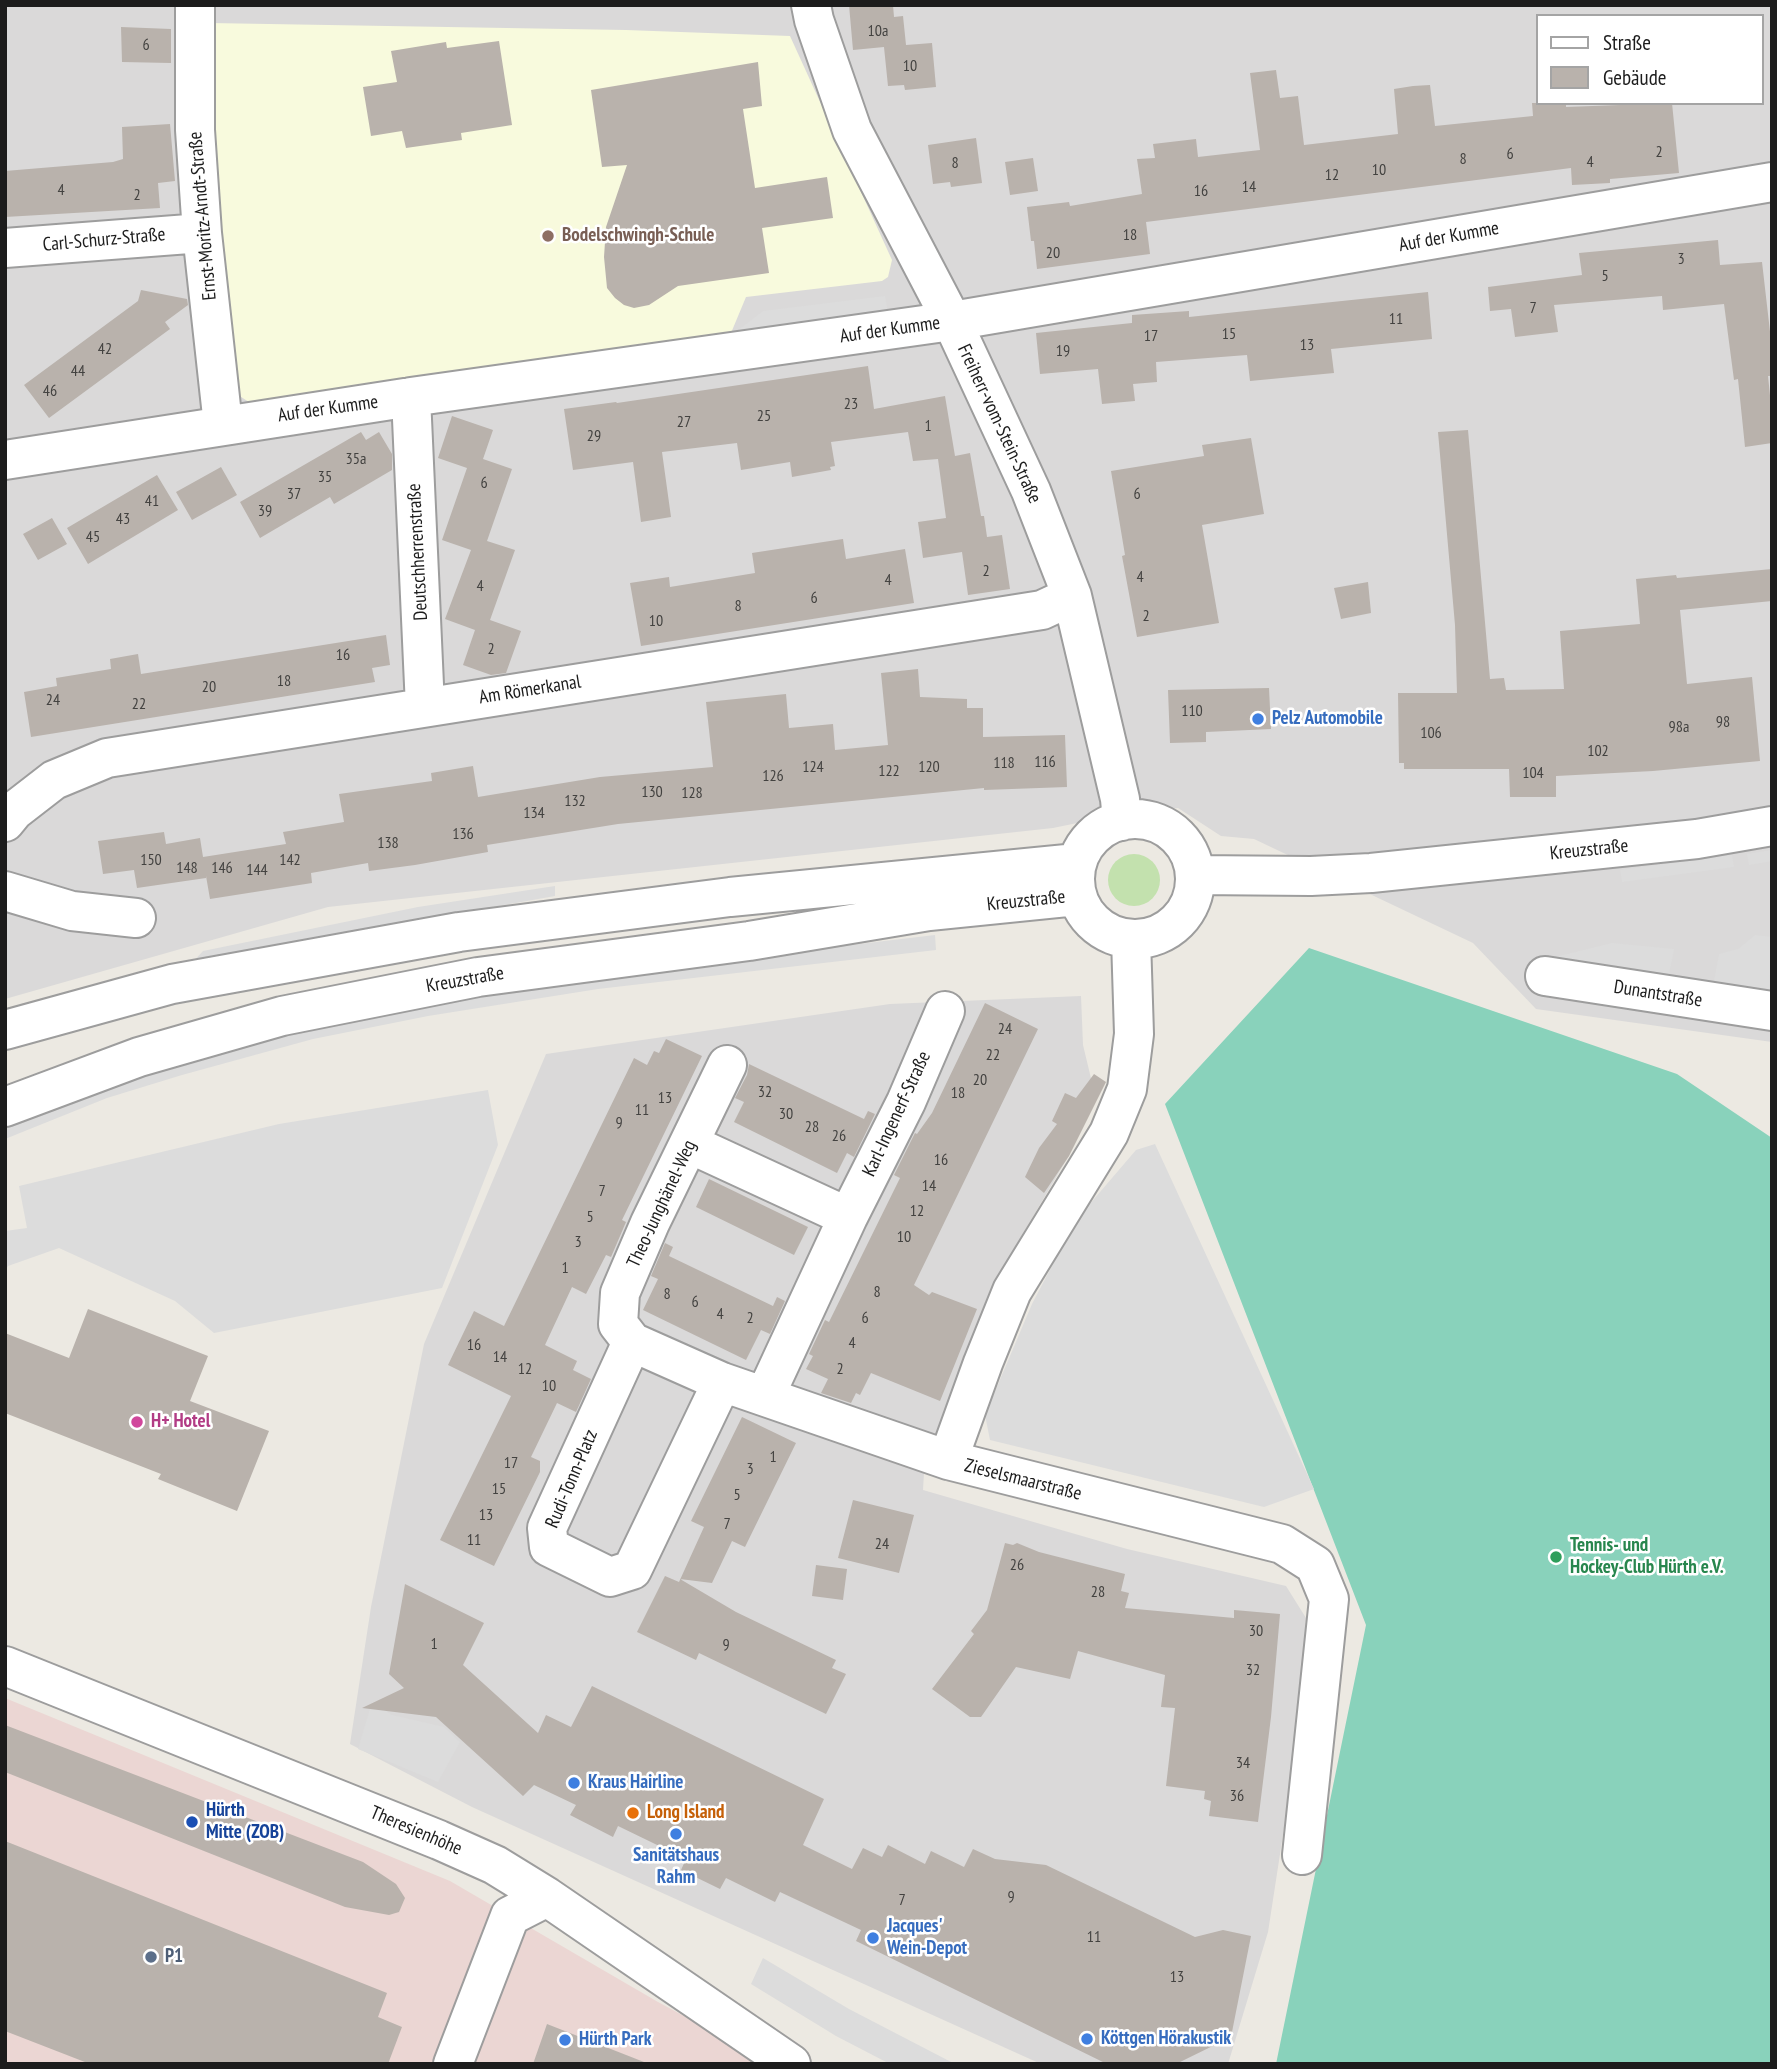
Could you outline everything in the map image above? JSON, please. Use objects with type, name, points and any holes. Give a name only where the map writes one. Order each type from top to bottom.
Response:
[{"type":"street","name":"Ernst-Moritz-Arndt-Straße","points":[[195,5],[195,130],[202,233],[223,425]]},
{"type":"street","name":"Freiherr-vom-Stein-Straße","points":[[811,5],[852,130],[952,321],[1031,491],[1072,596],[1120,799],[1122,821]]},
{"type":"street","name":"Auf der Kumme","points":[[5,460],[411,397],[952,321],[1772,182]]},
{"type":"street","name":"Carl-Schurz-Straße","points":[[5,248],[202,233]]},
{"type":"street","name":"Deutschherrenstraße","points":[[411,397],[425,707]]},
{"type":"street","name":"Am Römerkanal","points":[[5,822],[14,811],[54,780],[107,758],[1042,610],[1072,596]]},
{"type":"street","points":[[1133,819],[1152,821],[1169,830],[1183,843],[1191,858],[1195,875],[1194,892],[1188,909],[1179,920],[1167,930],[1150,937],[1131,939],[1115,936],[1098,927],[1086,914],[1077,880],[1089,841],[1099,830],[1133,819]]},
{"type":"street","name":"Kreuzstraße","points":[[1195,875],[1311,876],[1371,873],[1697,839],[1772,826]]},
{"type":"street","name":"Kreuzstraße","points":[[5,1030],[172,984],[459,932],[730,897],[1077,880]]},
{"type":"street","name":"Kreuzstraße","points":[[5,1107],[139,1057],[282,1016],[478,977],[749,941],[929,911],[1077,880]]},
{"type":"street","points":[[5,891],[72,911],[136,918]]},
{"type":"street","name":"Zieselsmaarstraße","points":[[1131,939],[1134,1034],[1127,1089],[1109,1133],[1039,1243],[1012,1291],[982,1363],[948,1460],[1282,1544],[1315,1565],[1329,1599],[1302,1855]]},
{"type":"street","name":"Dunantstraße","points":[[1545,976],[1772,1011]]},
{"type":"street","name":"Karl-Ingenerf-Straße","points":[[765,1396],[905,1102],[944,1011]]},
{"type":"street","name":"Theo-Junghänel-Weg","points":[[632,1342],[618,1324],[620,1293],[650,1223],[727,1065]]},
{"type":"street","points":[[690,1144],[848,1217]]},
{"type":"street","points":[[632,1342],[722,1382],[948,1460]]},
{"type":"street","name":"Rudi-Tonn-Platz","points":[[632,1342],[547,1528],[549,1547],[610,1577],[632,1570],[722,1382]]},
{"type":"street","name":"Theresienhöhe","points":[[5,1666],[495,1865],[547,1897],[791,2064]]},
{"type":"street","points":[[453,2064],[510,1916],[547,1897]]},
{"type":"shaded area","points":[[5,5],[1772,5],[1772,1042],[1536,1009],[1473,943],[1254,839],[1221,836],[1178,808],[1111,816],[1053,828],[328,907],[5,999]]},
{"type":"shaded area","name":"Bodelschwingh-Schule","points":[[209,23],[626,30],[790,36],[892,260],[888,277],[882,281],[746,297],[731,333],[249,402],[230,390],[213,211]]},
{"type":"shaded area","points":[[885,296],[889,319],[720,344],[763,311]]},
{"type":"shaded area","points":[[1772,850],[1772,861],[1749,865],[1747,854]]},
{"type":"shaded area","points":[[1732,855],[1734,867],[1622,882],[1620,870]]},
{"type":"shaded area","points":[[555,886],[555,896],[330,936],[189,966],[203,951],[418,907]]},
{"type":"shaded area","points":[[935,935],[936,950],[598,989],[428,1016],[313,1039],[107,1098],[5,1139],[5,1126],[76,1097],[170,1065],[257,1041],[487,993],[699,963]]},
{"type":"shaded area","points":[[1755,935],[1772,937],[1769,994],[1713,986],[1719,954],[1738,949]]},
{"type":"shaded area","points":[[1612,943],[1674,949],[1668,980],[1543,960]]},
{"type":"shaded area","points":[[1081,996],[1083,1045],[1095,1095],[1068,1157],[994,1283],[924,1473],[923,1490],[1127,1549],[1286,1586],[1306,1618],[1298,1737],[1268,1932],[1228,2064],[1041,2064],[472,1807],[350,1744],[371,1607],[424,1344],[546,1054],[890,1004]]},
{"type":"shaded area","points":[[488,1090],[498,1145],[442,1288],[214,1333],[175,1301],[59,1248],[8,1266],[5,1271],[5,1231],[27,1228],[19,1186],[279,1124]]},
{"type":"shaded area","points":[[1155,1144],[1314,1489],[1264,1507],[990,1440],[985,1415],[1032,1304],[1076,1220],[1136,1150]]},
{"type":"shaded area","points":[[5,1698],[450,1881],[658,2002],[773,2064],[5,2064]]},
{"type":"shaded area","points":[[372,1702],[392,1715],[444,1727],[460,1742],[438,1782],[358,1749]]},
{"type":"shaded area","points":[[763,1958],[849,2009],[955,2064],[890,2064],[836,2036],[751,1984]]},
{"type":"green space","points":[[1134,854],[1144,856],[1152,862],[1158,870],[1158,890],[1152,898],[1144,904],[1134,906],[1124,904],[1116,898],[1110,890],[1108,880],[1110,870],[1116,862],[1124,856]]},
{"type":"green space","name":"Tennis- und Hockey-Club Hürth e.V.","points":[[1309,948],[1677,1074],[1772,1138],[1772,2064],[1276,2064],[1366,1625],[1165,1104]]},
{"type":"building","points":[[849,5],[893,5],[894,17],[903,16],[906,45],[932,43],[936,87],[905,90],[904,85],[888,86],[884,47],[853,50]]},
{"type":"building","points":[[121,27],[171,29],[171,63],[122,62]]},
{"type":"building","points":[[499,41],[512,125],[461,133],[462,140],[406,148],[402,131],[371,136],[363,87],[397,82],[391,51],[446,42],[447,48]]},
{"type":"building","points":[[758,62],[762,106],[743,109],[755,188],[827,177],[833,218],[762,228],[769,273],[678,286],[649,305],[634,308],[624,305],[607,288],[604,257],[606,227],[627,165],[602,167],[591,90]]},
{"type":"building","points":[[1276,70],[1280,98],[1298,96],[1304,145],[1398,134],[1394,89],[1413,86],[1430,85],[1435,126],[1533,116],[1532,103],[1566,107],[1672,105],[1679,173],[1610,179],[1610,183],[1572,185],[1571,168],[1146,222],[1150,254],[1037,269],[1027,207],[1069,202],[1070,206],[1142,194],[1137,159],[1155,158],[1153,144],[1196,139],[1198,157],[1260,150],[1250,73]]},
{"type":"building","points":[[170,124],[175,181],[158,183],[160,208],[5,217],[5,171],[113,162],[123,159],[122,127]]},
{"type":"building","points":[[976,138],[982,183],[951,187],[950,182],[933,184],[928,145]]},
{"type":"building","points":[[1033,158],[1038,191],[1010,195],[1005,162]]},
{"type":"building","points":[[1718,240],[1720,265],[1762,262],[1772,349],[1772,376],[1768,376],[1772,443],[1745,447],[1738,379],[1734,380],[1724,304],[1663,310],[1662,296],[1554,305],[1558,332],[1515,337],[1511,309],[1490,311],[1488,287],[1582,275],[1579,253]]},
{"type":"building","points":[[141,290],[187,299],[188,305],[165,322],[170,329],[49,418],[24,385],[138,301]]},
{"type":"building","points":[[1428,292],[1432,339],[1331,349],[1334,373],[1250,381],[1247,355],[1156,362],[1157,382],[1133,384],[1135,401],[1102,404],[1098,369],[1040,374],[1036,333],[1132,323],[1132,315],[1189,311],[1189,317]]},
{"type":"building","points":[[868,366],[874,409],[945,396],[955,456],[970,453],[987,537],[1002,535],[1010,589],[968,595],[962,552],[923,558],[918,522],[946,518],[938,459],[913,461],[908,432],[831,442],[835,466],[830,467],[831,470],[792,477],[790,462],[741,470],[737,443],[662,452],[671,517],[641,522],[633,462],[573,470],[564,409]]},
{"type":"building","points":[[452,416],[493,430],[483,459],[512,469],[487,541],[515,550],[490,620],[521,631],[506,673],[491,675],[463,665],[475,630],[445,619],[471,550],[442,540],[467,468],[438,458]]},
{"type":"building","points":[[1468,430],[1490,679],[1504,678],[1506,690],[1564,689],[1560,631],[1640,624],[1636,579],[1772,569],[1772,601],[1680,610],[1687,684],[1752,677],[1760,761],[1653,771],[1556,776],[1556,797],[1510,797],[1509,769],[1404,769],[1404,763],[1399,763],[1398,693],[1457,693],[1455,625],[1438,432]]},
{"type":"building","points":[[361,432],[366,440],[379,432],[392,454],[392,470],[334,504],[330,497],[260,538],[240,502]]},
{"type":"building","points":[[1251,438],[1264,514],[1202,525],[1219,623],[1137,637],[1122,556],[1125,555],[1111,471],[1204,456],[1202,445]]},
{"type":"building","points":[[221,467],[237,495],[192,520],[176,492]]},
{"type":"building","points":[[157,475],[178,510],[88,564],[67,528]]},
{"type":"building","points":[[52,518],[67,544],[38,560],[23,534]]},
{"type":"building","points":[[843,539],[846,559],[905,549],[914,603],[641,646],[630,583],[669,577],[670,587],[755,573],[752,553]]},
{"type":"building","points":[[1368,582],[1371,613],[1341,619],[1334,588]]},
{"type":"building","points":[[386,635],[390,665],[372,668],[375,682],[31,737],[24,692],[57,686],[56,678],[111,669],[110,659],[138,654],[141,674]]},
{"type":"building","points":[[918,669],[920,697],[967,699],[967,708],[983,708],[983,737],[1065,735],[1067,787],[984,788],[618,824],[487,845],[488,852],[415,865],[369,871],[368,863],[311,873],[312,883],[210,899],[206,876],[137,888],[134,870],[103,874],[98,841],[164,832],[166,844],[200,838],[203,857],[286,844],[283,832],[344,822],[339,794],[432,781],[431,773],[473,766],[478,797],[600,777],[713,767],[706,702],[786,694],[789,728],[833,724],[835,750],[888,745],[881,673]]},
{"type":"building","points":[[1269,688],[1271,729],[1206,732],[1206,742],[1170,743],[1168,690]]},
{"type":"building","points":[[985,1003],[1038,1029],[914,1285],[929,1295],[932,1292],[977,1309],[940,1401],[871,1373],[860,1395],[856,1393],[851,1403],[821,1393],[828,1379],[806,1369],[813,1356],[809,1354],[825,1320],[829,1322],[900,1178],[894,1175],[915,1133],[917,1134],[932,1113]]},
{"type":"building","points":[[666,1039],[702,1056],[622,1220],[626,1222],[611,1257],[606,1255],[586,1294],[572,1287],[545,1345],[577,1361],[573,1370],[591,1379],[576,1412],[557,1403],[531,1457],[540,1461],[540,1472],[494,1566],[440,1540],[511,1396],[448,1365],[474,1311],[504,1326],[634,1058],[647,1065],[654,1051],[659,1053]]},
{"type":"building","points":[[749,1064],[864,1119],[868,1111],[875,1114],[854,1157],[847,1153],[837,1173],[734,1122],[744,1102],[735,1098],[747,1075]]},
{"type":"building","points":[[1094,1074],[1106,1082],[1069,1156],[1044,1193],[1025,1177],[1039,1148],[1057,1124],[1052,1121],[1065,1093],[1076,1098]]},
{"type":"building","points":[[709,1179],[808,1227],[794,1255],[696,1207]]},
{"type":"building","points":[[665,1243],[673,1247],[669,1256],[773,1306],[777,1297],[785,1301],[770,1334],[761,1330],[746,1360],[643,1310],[658,1279],[651,1276]]},
{"type":"building","name":"H+ Hotel","points":[[88,1309],[208,1356],[190,1401],[269,1431],[237,1511],[158,1479],[161,1474],[5,1413],[5,1333],[69,1358]]},
{"type":"building","points":[[742,1417],[796,1443],[745,1547],[732,1541],[712,1583],[680,1579],[704,1527],[691,1521]]},
{"type":"building","points":[[853,1500],[914,1515],[899,1573],[838,1558]]},
{"type":"building","points":[[1005,1543],[1017,1543],[1039,1552],[1125,1574],[1121,1591],[1129,1593],[1125,1608],[1234,1618],[1234,1610],[1280,1614],[1258,1822],[1209,1816],[1211,1801],[1204,1799],[1205,1791],[1166,1786],[1175,1708],[1161,1707],[1165,1675],[1078,1651],[1070,1679],[1016,1667],[981,1717],[970,1717],[932,1689],[974,1634],[971,1631],[987,1610]]},
{"type":"building","points":[[816,1565],[847,1569],[843,1600],[812,1596]]},
{"type":"building","points":[[665,1576],[679,1582],[680,1579],[736,1612],[836,1660],[832,1668],[846,1674],[826,1714],[699,1653],[696,1660],[637,1632]]},
{"type":"building","points":[[405,1584],[484,1623],[463,1665],[538,1733],[546,1715],[571,1727],[592,1686],[824,1799],[803,1845],[852,1869],[863,1848],[882,1857],[888,1845],[925,1864],[931,1851],[964,1867],[973,1849],[995,1859],[1046,1865],[1195,1937],[1223,1930],[1251,1936],[1231,2037],[1176,2064],[1107,2064],[856,1941],[861,1930],[780,1892],[775,1902],[726,1878],[720,1889],[681,1870],[686,1859],[618,1826],[613,1837],[570,1815],[576,1805],[534,1785],[523,1796],[436,1717],[362,1708],[404,1688],[389,1674]]},
{"type":"building","points":[[5,1725],[363,1862],[396,1884],[405,1898],[399,1912],[389,1915],[345,1907],[5,1772]]},
{"type":"building","name":"P1","points":[[5,1841],[387,1993],[378,2017],[402,2027],[388,2064],[90,2064],[5,2031]]},
{"type":"building","name":"Hürth Park","points":[[547,2024],[644,2062],[644,2064],[533,2064]]},
{"type":"place","name":"Bodelschwingh-Schule","points":[[548,236]]},
{"type":"place","name":"Pelz Automobile","points":[[1258,719]]},
{"type":"place","name":"H+ Hotel","points":[[137,1422]]},
{"type":"place","name":"Tennis- und Hockey-Club Hürth e.V.","points":[[1556,1557]]},
{"type":"place","name":"Kraus Hairline","points":[[574,1783]]},
{"type":"place","name":"Long Island","points":[[633,1813]]},
{"type":"place","name":"Hürth Mitte (ZOB)","points":[[192,1822]]},
{"type":"place","name":"Sanitätshaus Rahm","points":[[676,1834]]},
{"type":"place","name":"Jacques' Wein-Depot","points":[[873,1938]]},
{"type":"place","name":"P1","points":[[151,1957]]},
{"type":"place","name":"Köttgen Hörakustik","points":[[1087,2039]]},
{"type":"place","name":"Hürth Park","points":[[565,2040]]}]
